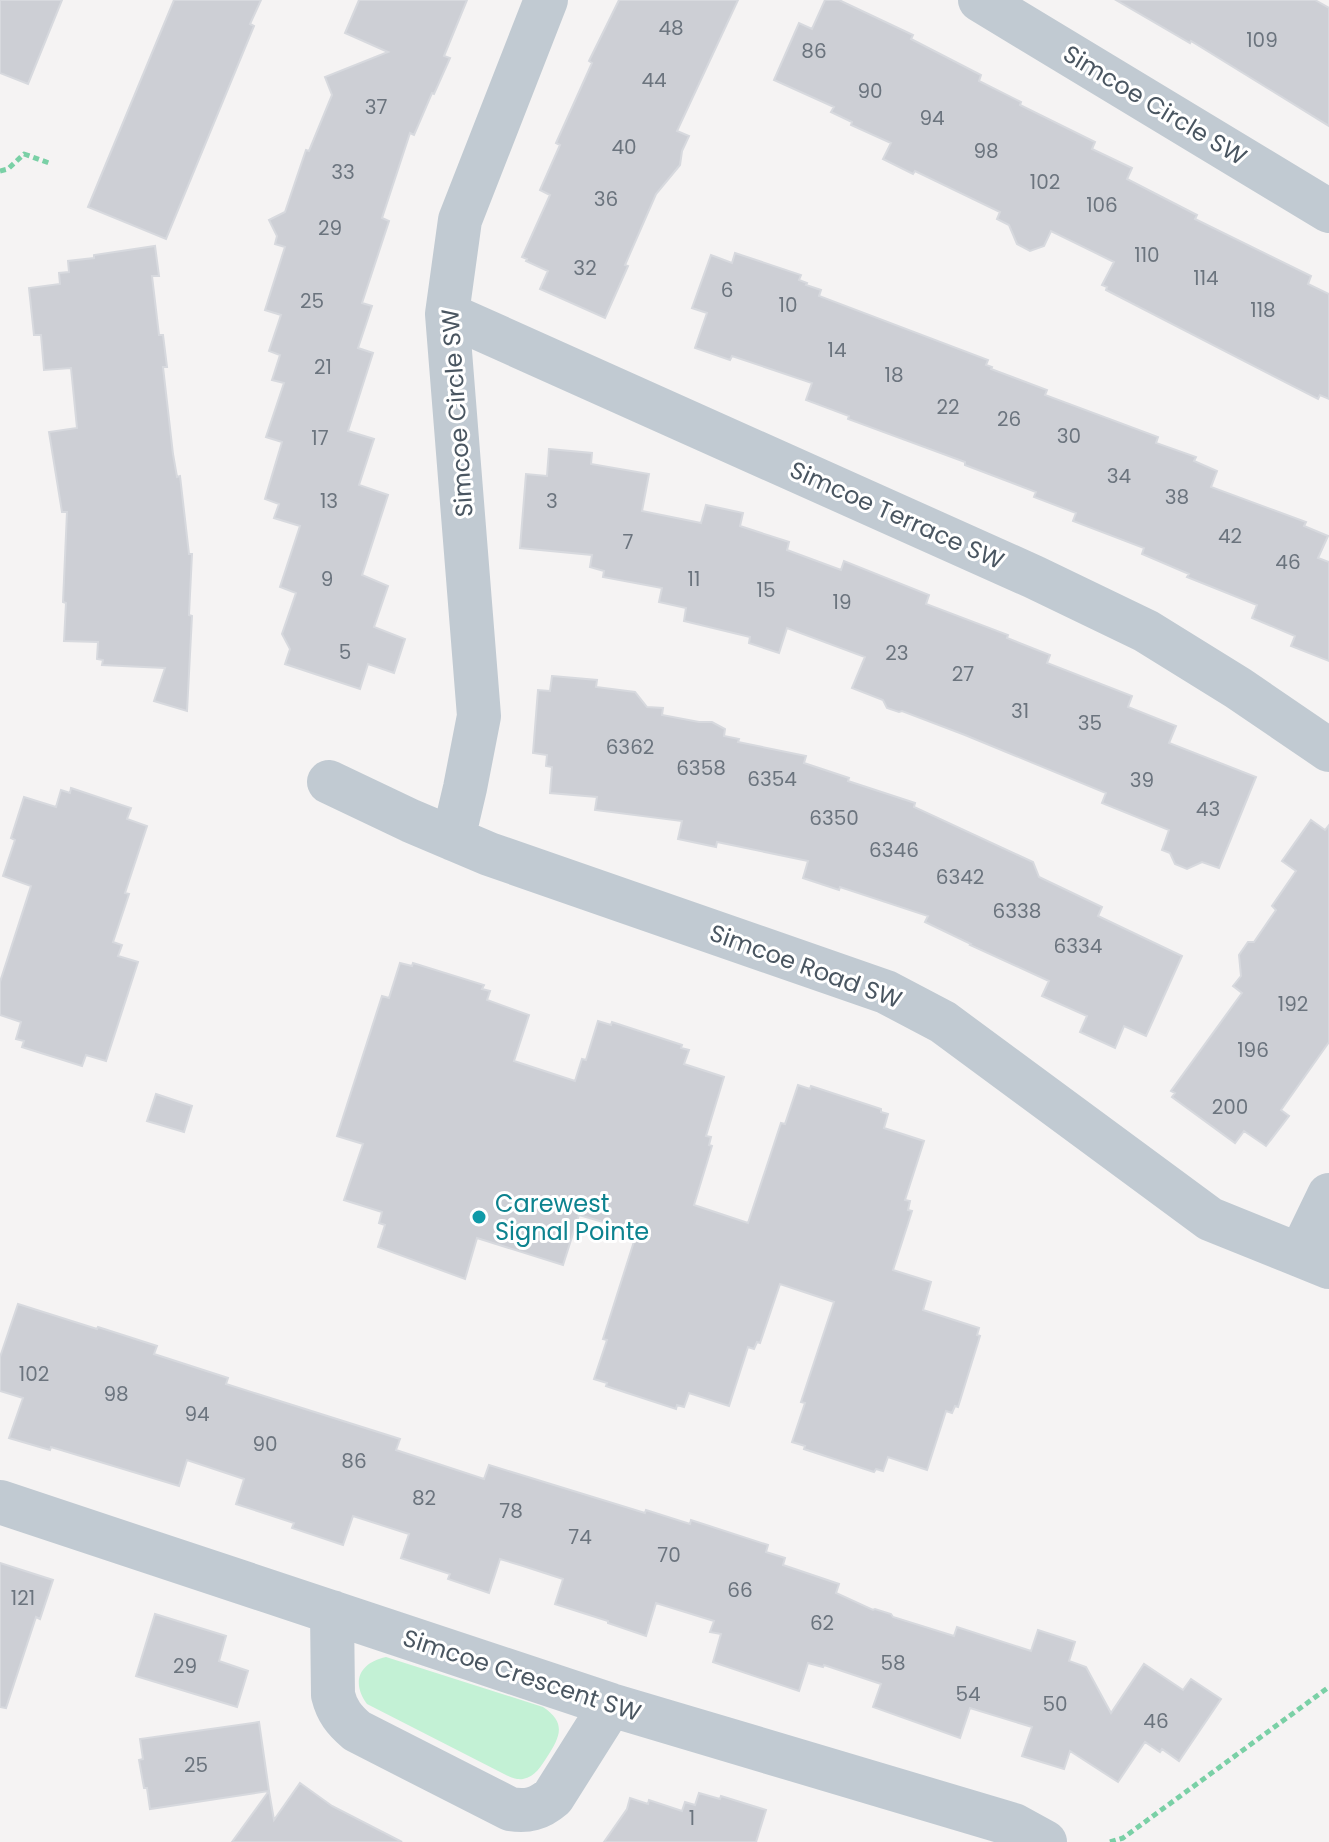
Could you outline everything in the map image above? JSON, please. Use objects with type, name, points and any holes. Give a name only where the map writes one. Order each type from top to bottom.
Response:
[{"type":"street","name":"Simcoe Circle SW","points":[[453,839],[479,716],[447,314],[460,220],[546,0]]},
{"type":"street","name":"Simcoe Circle SW","points":[[980,0],[1329,211]]},
{"type":"street","name":"Simcoe Terrace SW","points":[[447,314],[1034,577],[1146,631],[1329,750]]},
{"type":"street","name":"Simcoe Road SW","points":[[329,782],[489,854],[886,992],[953,1030],[1210,1219],[1314,1261]]},
{"type":"street","points":[[1314,1261],[1329,1195]]},
{"type":"street","name":"Simcoe Crescent SW","points":[[0,1502],[611,1705],[1014,1825],[1045,1842]]},
{"type":"street","points":[[332,1612],[333,1695],[345,1721],[357,1731],[510,1809],[535,1809],[553,1797],[611,1705]]},
{"type":"path","points":[[0,171],[8,169],[24,154],[49,163]]},
{"type":"path","points":[[1110,1842],[1123,1838],[1329,1687]]},
{"type":"green space","points":[[386,1657],[543,1707],[556,1719],[558,1737],[531,1776],[518,1779],[504,1774],[367,1704],[359,1688],[360,1674],[369,1664]]},
{"type":"building","points":[[0,0],[62,0],[28,84],[0,73]]},
{"type":"building","points":[[174,0],[261,0],[250,24],[254,26],[166,239],[88,207]]},
{"type":"building","points":[[359,0],[467,0],[444,56],[450,58],[414,135],[410,133],[382,218],[389,221],[362,303],[372,306],[358,348],[373,353],[348,431],[374,439],[359,485],[388,495],[362,575],[388,586],[374,627],[405,639],[394,673],[368,664],[360,689],[285,664],[290,649],[282,634],[296,593],[280,587],[300,526],[274,518],[279,504],[265,499],[282,442],[266,437],[284,383],[272,380],[280,355],[269,351],[281,315],[265,310],[285,247],[275,244],[277,236],[269,220],[285,212],[306,150],[309,151],[332,95],[325,77],[388,52],[345,33]]},
{"type":"building","points":[[619,0],[738,0],[677,131],[689,136],[680,165],[656,194],[605,318],[540,289],[548,271],[522,257],[550,195],[540,190],[560,145],[556,143],[592,63],[589,61]]},
{"type":"building","points":[[825,0],[839,0],[913,35],[911,39],[981,75],[979,81],[1095,142],[1092,149],[1132,168],[1127,179],[1197,215],[1195,219],[1311,276],[1308,284],[1329,294],[1329,399],[1320,395],[1318,399],[1106,290],[1107,287],[1102,285],[1114,262],[1051,231],[1044,246],[1030,251],[1017,244],[1009,225],[997,219],[1000,212],[883,159],[891,143],[851,125],[852,122],[831,112],[834,107],[774,80],[799,23],[812,29]]},
{"type":"building","points":[[1116,0],[1315,0],[1329,8],[1329,126],[1191,41]]},
{"type":"building","points":[[155,246],[159,276],[152,276],[159,335],[163,335],[167,367],[163,367],[173,454],[177,477],[180,476],[189,554],[192,554],[187,711],[154,701],[165,668],[102,665],[103,660],[97,659],[98,642],[64,641],[67,512],[62,512],[49,432],[77,428],[71,368],[44,370],[41,335],[34,335],[29,288],[60,284],[59,273],[69,272],[68,261]]},
{"type":"building","points":[[735,253],[801,275],[799,280],[821,290],[819,296],[988,360],[986,365],[991,369],[1047,390],[1045,395],[1158,437],[1156,443],[1196,457],[1194,461],[1217,471],[1211,487],[1306,522],[1304,526],[1328,536],[1318,558],[1329,562],[1329,661],[1291,646],[1295,636],[1252,618],[1257,605],[1187,577],[1189,574],[1142,554],[1144,548],[1073,521],[1076,513],[1034,497],[1036,492],[806,400],[812,383],[732,356],[730,360],[695,348],[707,313],[692,308],[711,255],[732,263]]},
{"type":"building","points":[[549,449],[592,453],[591,464],[649,474],[642,511],[701,523],[706,505],[743,513],[740,526],[789,542],[787,550],[841,570],[844,561],[929,595],[926,604],[1008,635],[1007,638],[1050,655],[1047,663],[1132,696],[1128,707],[1176,726],[1169,743],[1256,777],[1219,868],[1202,862],[1187,869],[1175,864],[1170,853],[1162,850],[1169,830],[1102,803],[1106,793],[965,735],[887,708],[883,700],[852,688],[865,657],[787,628],[779,653],[749,643],[750,637],[684,621],[686,608],[659,602],[662,588],[603,577],[604,571],[590,567],[592,555],[520,548],[526,474],[547,476]]},
{"type":"building","points":[[552,676],[597,680],[596,687],[635,692],[647,707],[663,708],[662,715],[712,722],[725,729],[724,736],[739,739],[738,742],[806,756],[804,763],[915,803],[914,807],[1033,862],[1039,877],[1102,907],[1098,916],[1182,956],[1146,1036],[1124,1026],[1115,1048],[1080,1032],[1087,1016],[1042,996],[1049,981],[925,922],[928,916],[803,878],[808,861],[717,842],[716,847],[678,839],[682,821],[595,810],[597,797],[550,793],[552,767],[546,766],[547,755],[533,753],[538,690],[550,691]]},
{"type":"building","points":[[71,788],[131,808],[127,819],[147,826],[113,942],[122,945],[118,956],[138,962],[106,1061],[86,1055],[82,1066],[22,1047],[24,1041],[16,1039],[21,1022],[0,1015],[0,982],[31,886],[3,876],[15,840],[11,838],[24,797],[56,807],[61,790],[70,793]]},
{"type":"building","points":[[1311,820],[1325,830],[1329,825],[1329,1042],[1281,1110],[1289,1116],[1266,1146],[1244,1131],[1235,1143],[1172,1097],[1175,1093],[1171,1091],[1242,993],[1233,986],[1241,976],[1239,955],[1248,942],[1254,942],[1276,910],[1272,906],[1296,871],[1282,861]]},
{"type":"building","name":"Carewest Signal Pointe","points":[[400,963],[412,966],[413,963],[484,985],[482,989],[490,991],[487,1000],[529,1015],[514,1061],[575,1081],[582,1059],[586,1060],[598,1021],[611,1025],[612,1022],[682,1045],[681,1048],[689,1050],[684,1064],[724,1077],[706,1136],[711,1137],[709,1145],[712,1146],[694,1205],[748,1223],[781,1123],[785,1124],[798,1085],[810,1089],[811,1086],[881,1109],[881,1112],[888,1114],[884,1128],[924,1141],[905,1200],[910,1201],[908,1210],[912,1211],[893,1270],[931,1282],[923,1310],[979,1328],[977,1335],[980,1336],[958,1407],[955,1406],[952,1413],[946,1411],[927,1470],[888,1457],[883,1471],[876,1469],[874,1472],[804,1449],[805,1446],[792,1442],[805,1403],[801,1402],[834,1302],[780,1284],[760,1343],[757,1342],[754,1349],[748,1347],[729,1406],[689,1393],[684,1407],[677,1405],[676,1409],[606,1386],[607,1383],[594,1379],[607,1340],[603,1339],[637,1232],[579,1215],[563,1265],[477,1238],[465,1279],[378,1247],[385,1225],[379,1223],[382,1212],[344,1200],[363,1144],[337,1136],[382,996],[389,998]]},
{"type":"building","points":[[156,1094],[192,1106],[184,1132],[147,1121]]},
{"type":"building","points":[[18,1304],[157,1346],[154,1354],[228,1378],[226,1384],[400,1439],[396,1450],[484,1479],[489,1465],[645,1513],[646,1510],[690,1524],[691,1520],[768,1545],[766,1552],[785,1558],[783,1565],[839,1584],[836,1593],[893,1617],[954,1636],[957,1627],[1031,1651],[1038,1630],[1075,1642],[1069,1661],[1086,1667],[1111,1713],[1144,1664],[1183,1690],[1191,1679],[1221,1699],[1179,1761],[1145,1742],[1118,1782],[1070,1751],[1064,1769],[1022,1756],[1032,1727],[970,1708],[960,1738],[873,1707],[881,1684],[824,1665],[808,1663],[799,1691],[713,1662],[721,1634],[710,1632],[714,1621],[656,1603],[646,1636],[555,1604],[563,1579],[523,1566],[500,1559],[489,1593],[448,1579],[450,1574],[401,1558],[409,1534],[353,1516],[343,1545],[292,1528],[294,1523],[236,1504],[244,1479],[187,1460],[179,1486],[51,1447],[50,1450],[9,1438],[23,1398],[0,1391],[0,1357]]},
{"type":"building","points":[[0,1563],[53,1580],[40,1619],[36,1617],[6,1708],[0,1707]]},
{"type":"building","points":[[155,1614],[226,1636],[219,1661],[248,1671],[237,1707],[136,1676]]},
{"type":"building","points":[[259,1722],[269,1791],[150,1809],[139,1760],[143,1759],[140,1739]]},
{"type":"building","points":[[300,1783],[332,1806],[402,1842],[232,1842],[269,1791],[274,1820]]},
{"type":"building","points":[[699,1793],[720,1799],[721,1796],[766,1810],[756,1842],[604,1842],[627,1809],[630,1798],[648,1804],[649,1800],[682,1811],[685,1802],[695,1805]]},
{"type":"place","name":"Carewest Signal Pointe","points":[[479,1217]]}]
